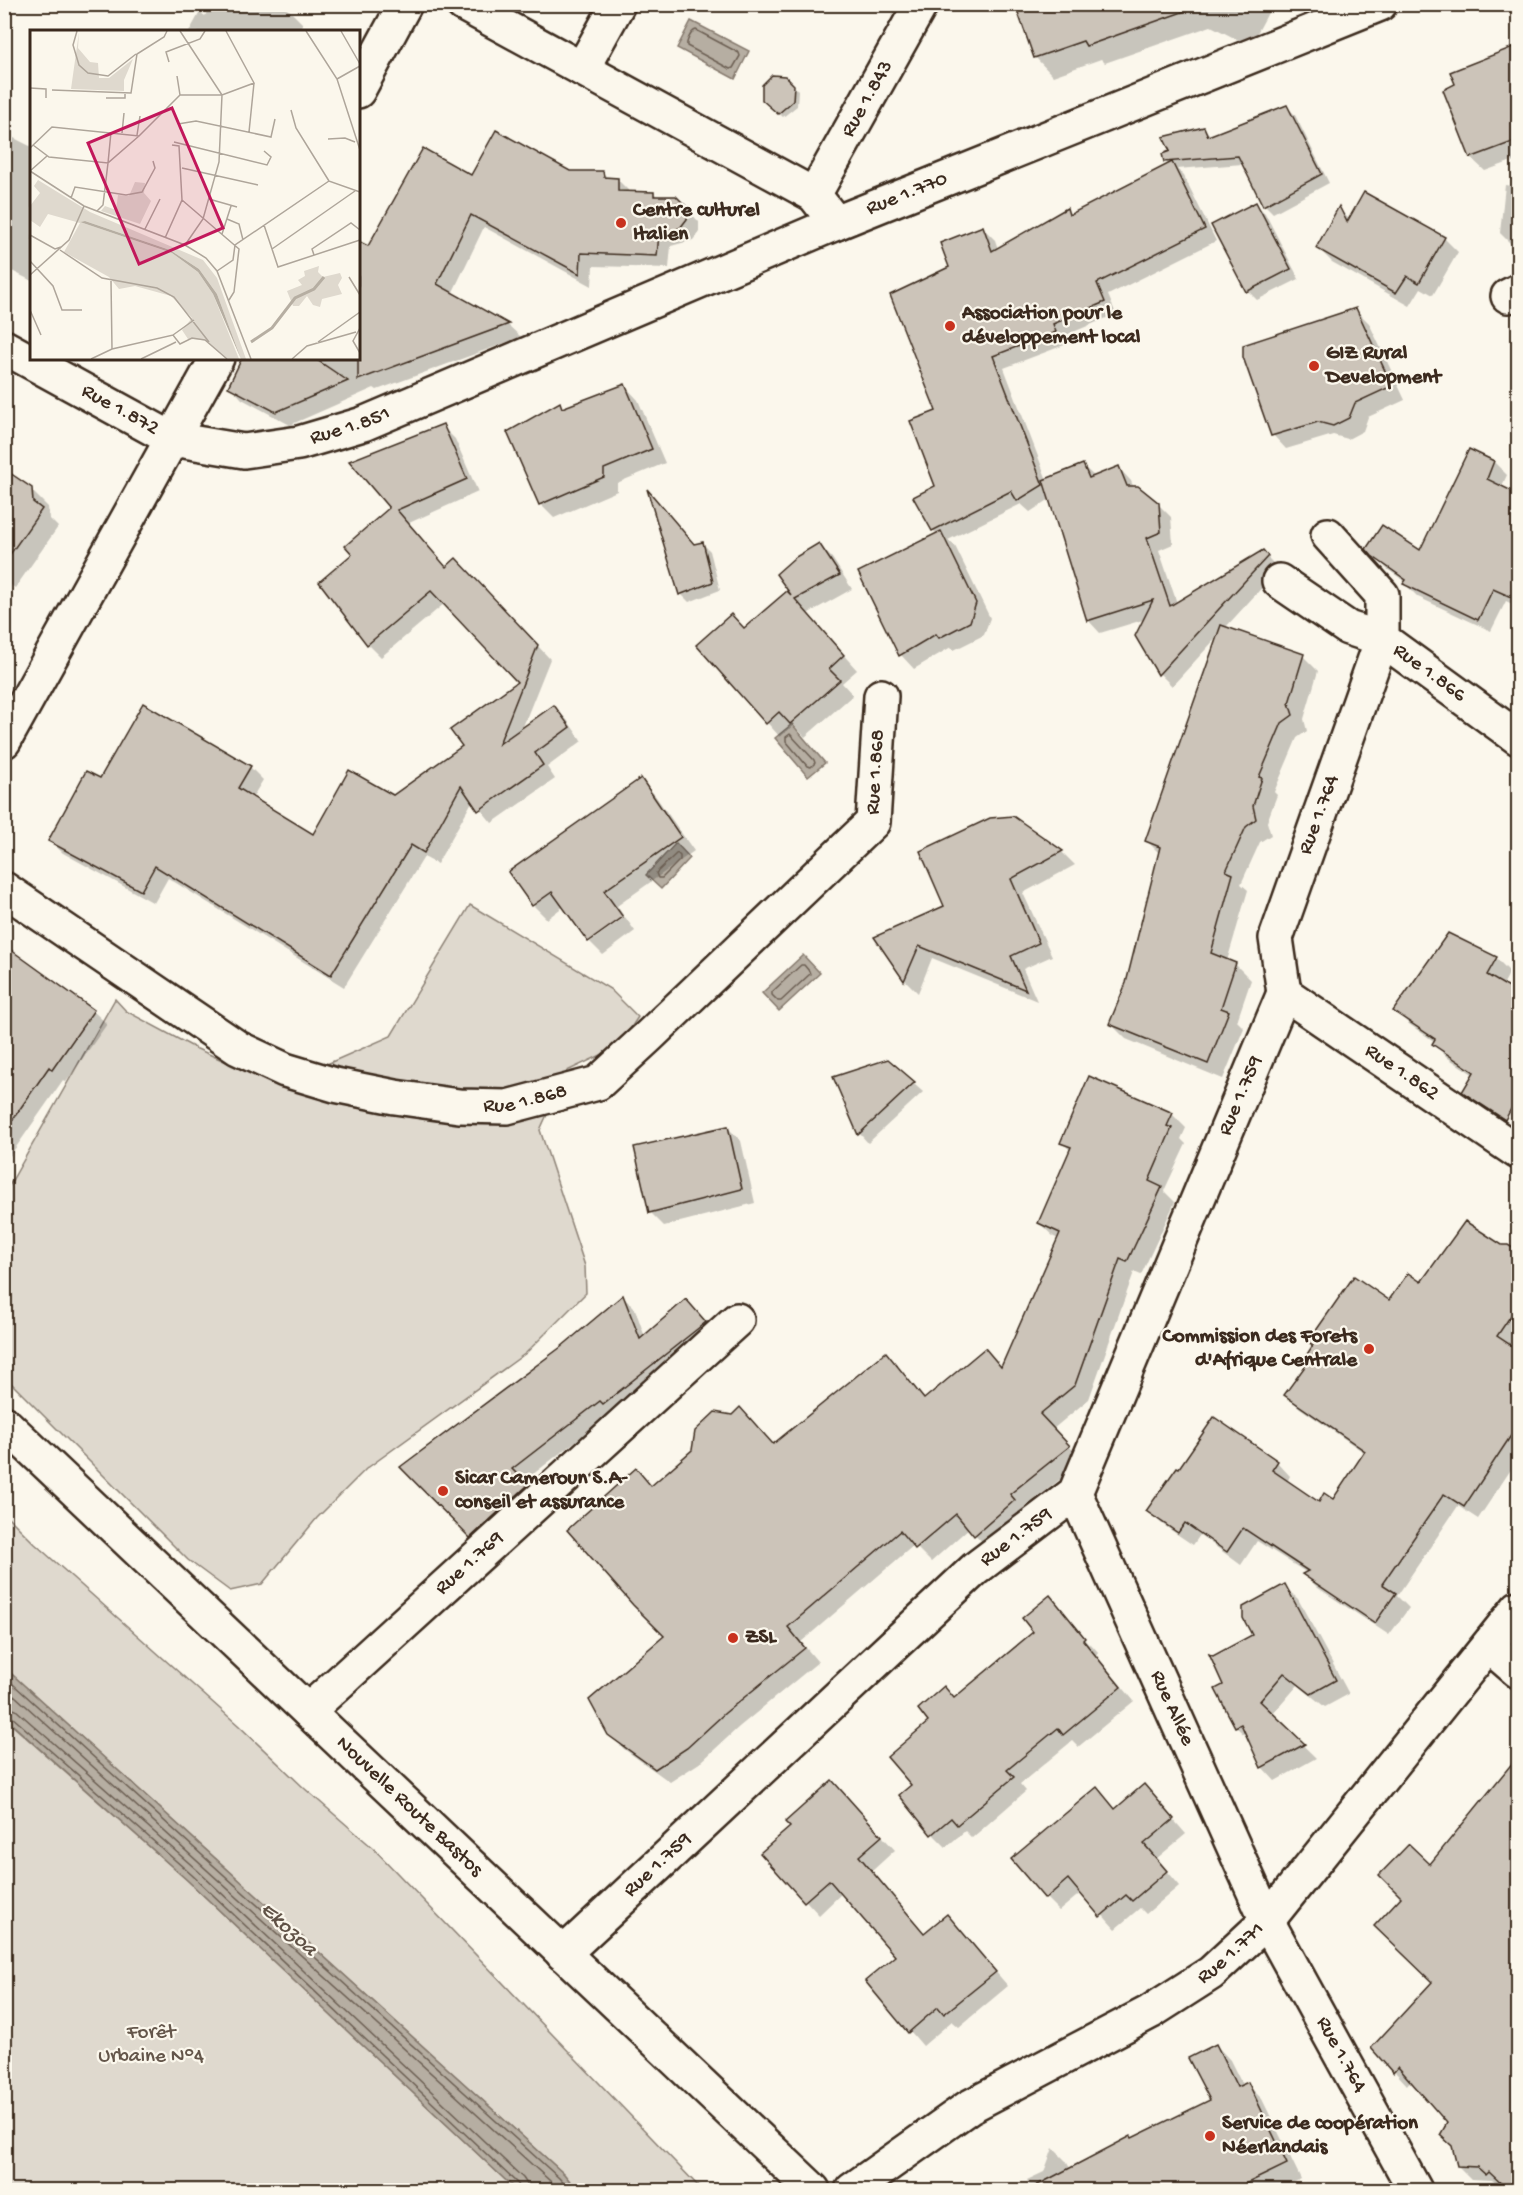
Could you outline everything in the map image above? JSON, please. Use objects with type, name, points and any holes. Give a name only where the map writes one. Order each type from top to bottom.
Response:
[{"type":"street","points":[[360,87],[405,4]]},
{"type":"street","points":[[463,4],[814,195],[836,223]]},
{"type":"street","points":[[582,69],[618,4]]},
{"type":"street","name":"Rue 1.843","points":[[814,195],[921,4]]},
{"type":"street","name":"Rue 1.770","points":[[836,223],[1380,4]]},
{"type":"street","name":"Rue 1.851","points":[[172,439],[244,451],[298,442],[363,424],[836,223]]},
{"type":"street","name":"Rue 1.872","points":[[4,347],[172,439]]},
{"type":"street","points":[[4,741],[216,360]]},
{"type":"street","name":"Rue 1.866","points":[[1328,535],[1382,595],[1382,639],[1518,738]]},
{"type":"street","points":[[1279,581],[1348,627],[1382,639]]},
{"type":"street","name":"Rue 1.764","points":[[1284,993],[1276,938],[1382,639]]},
{"type":"street","name":"Rue 1.868","points":[[4,889],[238,1048],[285,1070],[335,1086],[395,1098],[459,1106],[507,1107],[598,1083],[873,822],[881,696]]},
{"type":"street","name":"Rue 1.862","points":[[1284,993],[1518,1152]]},
{"type":"street","name":"Rue 1.759","points":[[563,1954],[975,1569],[1075,1493],[1284,993]]},
{"type":"street","name":"Rue 1.769","points":[[308,1711],[737,1320]]},
{"type":"street","name":"Nouvelle Route Bastos","points":[[4,1423],[813,2190]]},
{"type":"street","name":"Rue Allée","points":[[1075,1493],[1267,1922]]},
{"type":"street","name":"Rue 1.771","points":[[852,2190],[969,2107],[1150,2012],[1211,1973],[1267,1922],[1518,1608]]},
{"type":"street","points":[[1489,1646],[1518,1671]]},
{"type":"street","name":"Rue 1.764","points":[[1267,1922],[1415,2190]]},
{"type":"green space","points":[[470,905],[610,989],[638,1017],[618,1047],[567,1071],[540,1130],[585,1266],[586,1293],[526,1353],[366,1469],[317,1518],[262,1584],[230,1591],[188,1560],[5,1377],[5,1193],[115,999],[126,1011],[195,1048],[274,1083],[327,1064],[391,1036]]},
{"type":"green space","points":[[5,1514],[35,1544],[373,1848],[702,2190],[577,2190],[564,2174],[5,1668]]},
{"type":"green space","name":"Forêt Urbaine N°4","points":[[4,1718],[187,1880],[516,2190],[5,2190]]},
{"type":"water","points":[[691,21],[749,51],[735,79],[677,48]]},
{"type":"water","points":[[792,724],[825,763],[808,777],[775,738]]},
{"type":"water","points":[[676,843],[690,858],[661,889],[646,875]]},
{"type":"water","points":[[803,955],[820,973],[779,1011],[762,993]]},
{"type":"water","name":"Ekozoa","points":[[5,1668],[564,2174],[577,2190],[516,2190],[187,1880],[5,1718]]},
{"type":"building","points":[[1015,4],[1190,4],[1191,9],[1086,46],[1083,41],[1034,58]]},
{"type":"building","points":[[1518,45],[1518,140],[1470,158],[1443,90],[1455,84],[1450,72]]},
{"type":"building","points":[[772,75],[785,76],[794,85],[793,101],[778,114],[762,100],[762,85]]},
{"type":"building","points":[[1287,105],[1322,174],[1263,206],[1238,156],[1164,162],[1162,154],[1170,151],[1163,137],[1204,127],[1208,136]]},
{"type":"building","points":[[496,130],[570,171],[603,171],[604,177],[618,178],[618,191],[654,192],[654,196],[676,196],[687,207],[687,219],[680,228],[659,233],[657,256],[581,253],[580,274],[471,215],[437,284],[509,324],[358,380],[360,242],[368,246],[423,148],[471,175]]},
{"type":"building","points":[[1172,162],[1205,229],[1097,283],[1105,302],[1053,324],[1056,332],[993,356],[1043,485],[1017,501],[1011,491],[932,531],[913,497],[935,486],[910,421],[936,411],[890,295],[949,267],[940,243],[983,226],[992,251],[1067,208],[1069,215]]},
{"type":"building","points":[[1364,192],[1445,237],[1419,283],[1407,276],[1396,293],[1316,248],[1339,206],[1347,222]]},
{"type":"building","points":[[1256,202],[1291,269],[1246,292],[1211,225]]},
{"type":"building","name":"GIZ Rural Development","points":[[1356,308],[1392,386],[1355,403],[1349,418],[1333,426],[1318,422],[1271,436],[1243,357],[1243,345]]},
{"type":"building","points":[[241,360],[317,360],[348,381],[276,412],[228,387]]},
{"type":"building","points":[[625,384],[652,449],[604,469],[604,477],[539,505],[507,432],[560,402],[562,408]]},
{"type":"building","points":[[443,424],[467,479],[397,510],[446,567],[456,558],[538,645],[499,744],[554,705],[570,727],[535,753],[543,765],[478,811],[461,786],[424,853],[411,845],[331,975],[155,866],[141,891],[48,841],[86,771],[100,778],[143,703],[251,766],[238,788],[313,834],[349,770],[393,795],[462,746],[450,730],[517,682],[431,591],[367,645],[319,582],[352,554],[345,546],[389,508],[349,461]]},
{"type":"building","points":[[1469,449],[1494,461],[1487,479],[1518,494],[1518,600],[1493,589],[1478,620],[1403,584],[1406,580],[1372,556],[1366,549],[1382,525],[1420,550]]},
{"type":"building","points":[[1083,464],[1089,478],[1119,466],[1127,486],[1138,486],[1159,503],[1161,532],[1147,538],[1170,606],[1263,550],[1268,556],[1158,675],[1135,636],[1153,600],[1087,621],[1043,480]]},
{"type":"building","points":[[4,469],[32,488],[33,502],[42,509],[4,563]]},
{"type":"building","points":[[647,489],[694,544],[703,542],[713,582],[679,595]]},
{"type":"building","points":[[941,531],[976,603],[970,622],[939,638],[936,634],[899,656],[858,572]]},
{"type":"building","points":[[819,543],[840,575],[795,599],[844,655],[829,669],[840,680],[790,724],[779,712],[766,724],[696,645],[731,614],[744,628],[787,591],[791,595],[776,574],[794,558]]},
{"type":"building","points":[[1221,625],[1304,654],[1289,703],[1293,715],[1282,723],[1259,777],[1262,778],[1253,806],[1256,819],[1246,827],[1226,871],[1233,874],[1211,953],[1236,963],[1221,1008],[1229,1011],[1208,1064],[1109,1024],[1126,983],[1160,847],[1145,841]]},
{"type":"building","points":[[641,778],[681,837],[604,891],[623,917],[588,942],[552,892],[532,906],[508,872]]},
{"type":"building","points":[[1013,816],[1063,851],[1011,879],[1039,943],[1011,956],[1026,990],[919,946],[904,981],[874,937],[944,906],[920,851],[990,818]]},
{"type":"building","points":[[1448,933],[1497,957],[1487,975],[1518,993],[1518,1096],[1505,1120],[1462,1092],[1474,1072],[1432,1044],[1435,1039],[1393,1011]]},
{"type":"building","points":[[4,945],[94,1010],[52,1070],[49,1067],[4,1132]]},
{"type":"building","points":[[888,1059],[915,1082],[858,1135],[833,1077]]},
{"type":"building","points":[[1089,1076],[1173,1113],[1167,1126],[1172,1128],[1149,1181],[1162,1187],[1127,1262],[1120,1259],[1075,1385],[1040,1414],[1070,1446],[1010,1494],[1015,1500],[974,1536],[956,1514],[915,1549],[900,1531],[788,1627],[805,1648],[725,1713],[687,1748],[655,1769],[608,1735],[589,1700],[664,1636],[633,1605],[567,1530],[636,1468],[651,1486],[692,1450],[695,1431],[715,1412],[732,1415],[740,1407],[773,1444],[886,1352],[924,1399],[985,1348],[1001,1367],[1060,1233],[1038,1223],[1071,1147],[1060,1143]]},
{"type":"building","points":[[728,1126],[742,1189],[649,1213],[634,1147]]},
{"type":"building","points":[[1465,1221],[1502,1245],[1508,1245],[1518,1251],[1518,1305],[1497,1336],[1518,1350],[1518,1425],[1464,1507],[1444,1494],[1382,1584],[1396,1593],[1375,1623],[1302,1574],[1308,1571],[1243,1528],[1227,1552],[1185,1523],[1178,1533],[1146,1511],[1214,1417],[1278,1461],[1272,1470],[1319,1502],[1324,1493],[1333,1499],[1365,1451],[1284,1395],[1306,1365],[1302,1362],[1313,1345],[1308,1342],[1354,1276],[1389,1300],[1408,1273],[1421,1282]]},
{"type":"building","points":[[623,1295],[640,1339],[686,1299],[706,1322],[603,1404],[600,1401],[512,1469],[528,1485],[470,1538],[400,1467],[561,1347]]},
{"type":"building","points":[[1285,1584],[1336,1680],[1311,1694],[1284,1673],[1260,1701],[1305,1744],[1261,1768],[1241,1724],[1235,1727],[1215,1689],[1223,1685],[1209,1654],[1213,1656],[1252,1635],[1243,1618],[1243,1607]]},
{"type":"building","points":[[1050,1595],[1121,1687],[1063,1735],[1058,1728],[1007,1770],[1014,1777],[957,1825],[951,1818],[931,1835],[899,1795],[911,1785],[887,1757],[928,1722],[918,1709],[944,1686],[954,1698],[1033,1632],[1022,1618]]},
{"type":"building","points":[[1518,1756],[1518,2190],[1508,2190],[1489,2172],[1486,2175],[1477,2167],[1457,2166],[1452,2146],[1440,2135],[1447,2123],[1398,2067],[1393,2073],[1371,2048],[1432,1982],[1374,1926],[1401,1897],[1379,1875],[1409,1844],[1430,1864]]},
{"type":"building","points":[[832,1780],[882,1836],[859,1856],[924,1933],[947,1914],[996,1972],[944,2014],[938,2007],[908,2033],[865,1981],[895,1956],[829,1880],[804,1902],[760,1853],[790,1827],[785,1822]]},
{"type":"building","points":[[1144,1784],[1174,1819],[1144,1844],[1167,1871],[1132,1901],[1126,1895],[1100,1917],[1068,1879],[1045,1899],[1011,1859],[1097,1787],[1115,1809]]},
{"type":"building","points":[[1216,2044],[1237,2087],[1248,2082],[1287,2164],[1233,2190],[1028,2190],[1131,2136],[1132,2138],[1210,2100],[1188,2058]]},
{"type":"place","name":"Centre culturel Italien","points":[[621,223]]},
{"type":"place","name":"Association pour le développement local","points":[[950,326]]},
{"type":"place","name":"GIZ Rural Development","points":[[1314,366]]},
{"type":"place","name":"Commission des Forets d'Afrique Centrale","points":[[1369,1349]]},
{"type":"place","name":"Sicar Cameroun S.A- conseil et assurance","points":[[443,1491]]},
{"type":"place","name":"ZSL","points":[[733,1638]]},
{"type":"place","name":"Service de coopération Néerlandais","points":[[1210,2136]]}]
